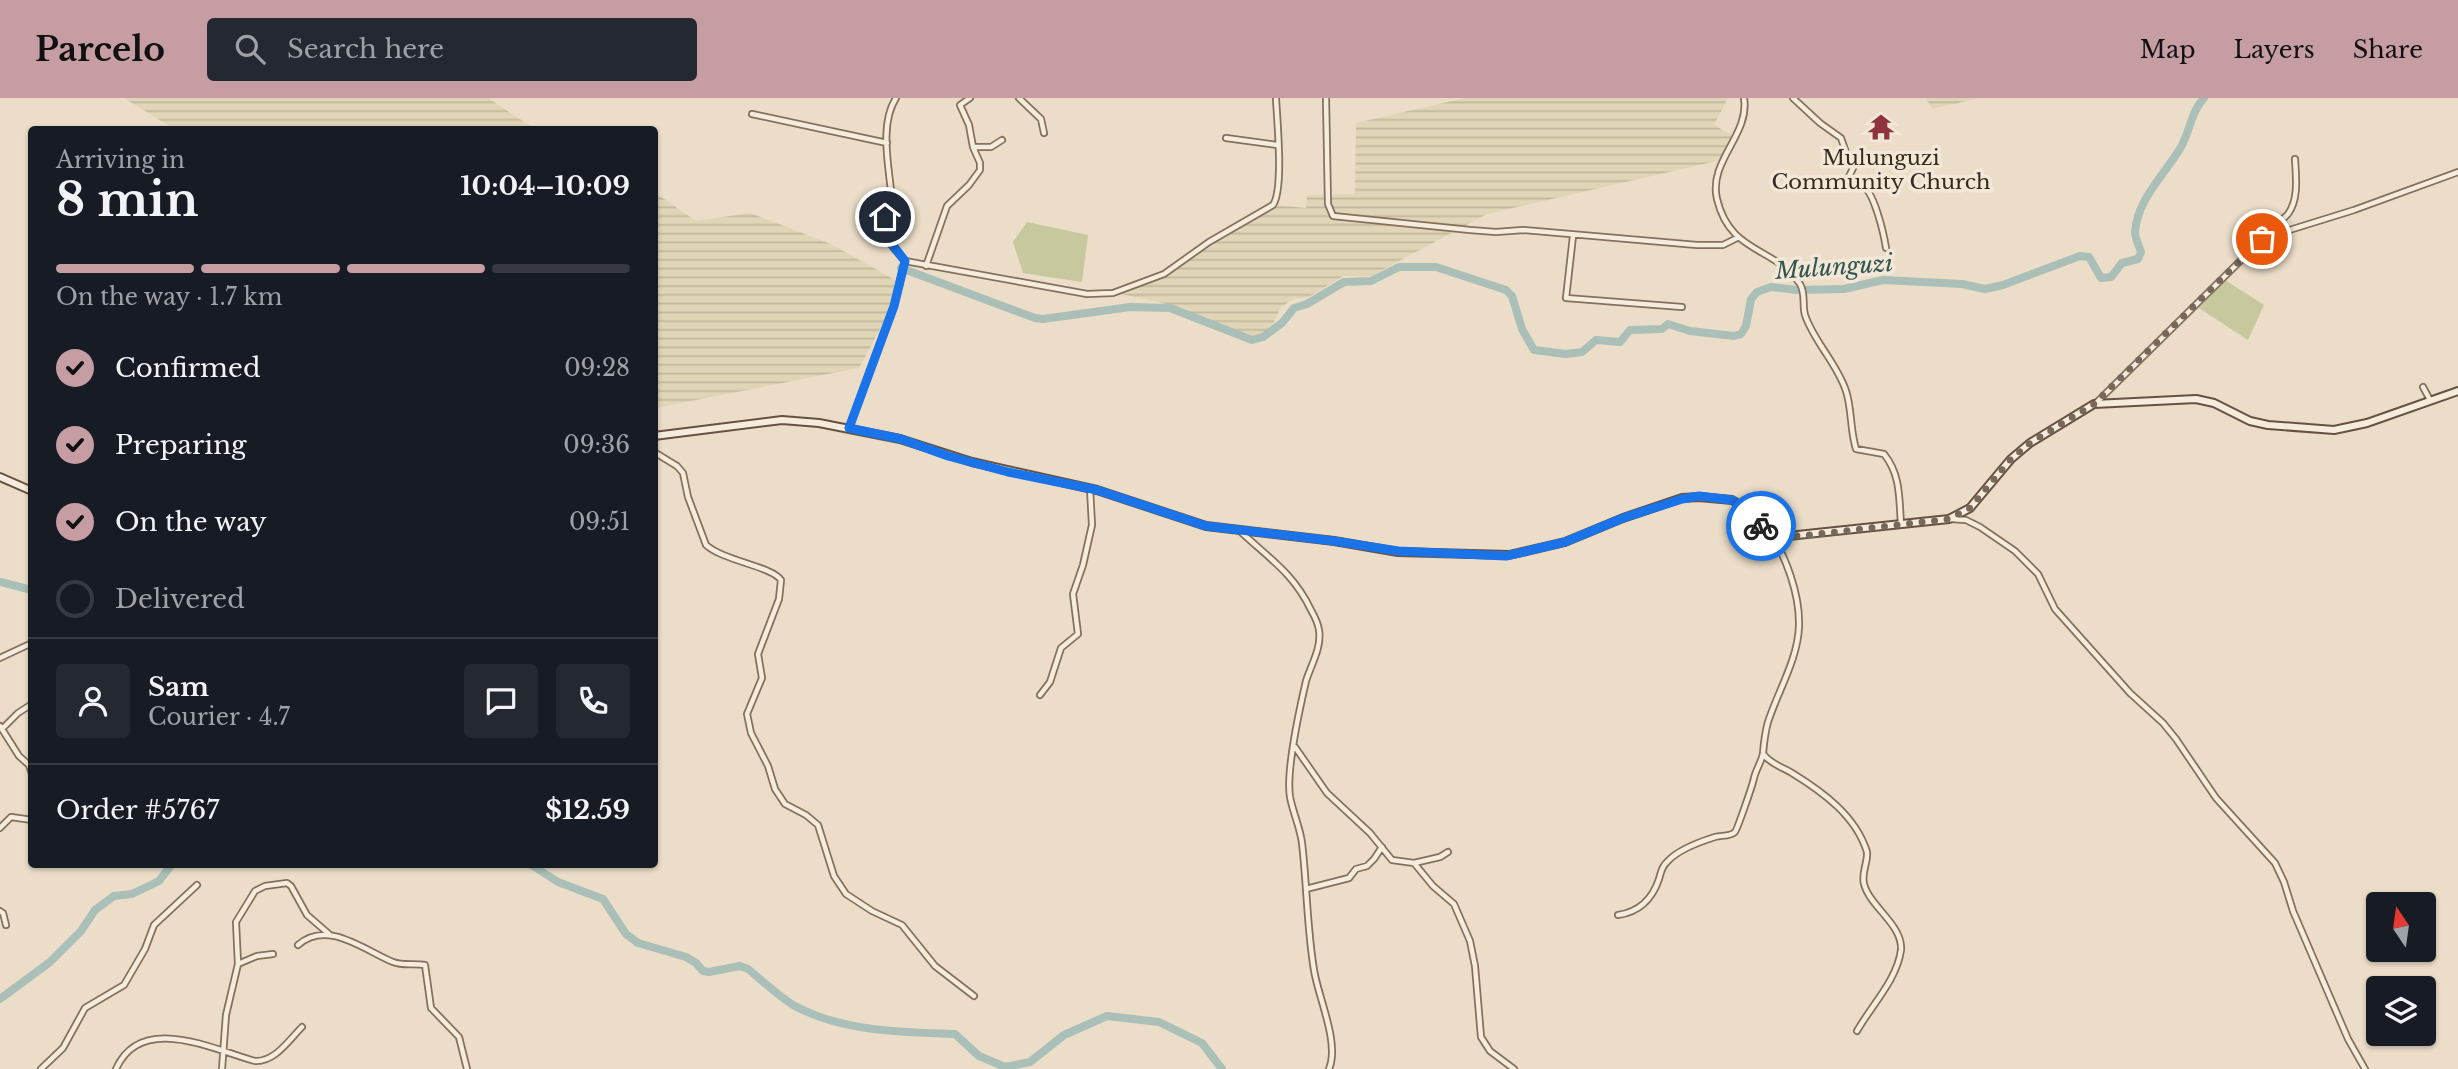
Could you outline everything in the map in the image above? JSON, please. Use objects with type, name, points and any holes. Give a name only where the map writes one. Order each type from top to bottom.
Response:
[{"type":"street","points":[[896,98],[888,116],[891,195],[885,223],[888,239],[905,261],[1012,279],[1068,292],[1113,293],[1164,274],[1209,242],[1273,205],[1278,195],[1276,98]]},
{"type":"street","points":[[926,266],[947,205],[969,186],[980,170],[969,125],[960,105],[970,98]]},
{"type":"street","points":[[1019,98],[1041,119],[1044,134]]},
{"type":"street","points":[[1326,98],[1328,204],[1333,216],[1470,230],[1523,230],[1710,245],[1723,245],[1737,237]]},
{"type":"street","points":[[1744,98],[1745,113],[1721,163],[1716,191],[1722,217],[1737,237],[1789,271],[1804,290],[1805,314],[1841,377],[1846,391],[1856,449],[1884,454],[1894,470],[1899,490],[1901,524]]},
{"type":"street","points":[[1793,98],[1841,138],[1854,166],[1846,183],[1862,186],[1867,191],[1878,214],[1886,248]]},
{"type":"street","points":[[752,114],[887,143]]},
{"type":"street","points":[[1226,138],[1277,145]]},
{"type":"street","points":[[973,147],[991,147],[1002,140]]},
{"type":"street","points":[[1949,519],[1970,508],[2011,459],[2030,443],[2094,404],[2293,207],[2297,180],[2295,159]]},
{"type":"street","points":[[2262,239],[2354,210],[2458,172]]},
{"type":"street","points":[[1573,236],[1566,298],[1682,307]]},
{"type":"street","points":[[849,428],[894,306],[905,261]]},
{"type":"street","points":[[2423,387],[2430,400]]},
{"type":"street","points":[[2094,404],[2196,399],[2214,403],[2250,421],[2334,430],[2367,423],[2458,391]]},
{"type":"street","points":[[658,436],[782,420],[849,428],[901,439],[948,456],[1008,472],[1090,488],[1198,524],[1241,532],[1304,537],[1398,551],[1506,556],[1565,542],[1660,505],[1699,496],[1725,498],[1737,503],[1754,522],[1788,536],[1949,519],[1966,520],[2015,551],[2038,574],[2055,609],[2136,699],[2163,723],[2212,793],[2275,863],[2348,1039],[2365,1069]]},
{"type":"street","points":[[658,454],[683,473],[688,497],[706,545],[741,563],[771,571],[781,580],[779,599],[758,654],[762,678],[747,715],[751,733],[768,766],[777,794],[785,804],[818,825],[834,877],[846,894],[901,925],[935,966],[974,996]]},
{"type":"street","points":[[0,477],[28,489]]},
{"type":"street","points":[[1040,695],[1050,682],[1061,648],[1078,634],[1073,594],[1092,525],[1090,488]]},
{"type":"street","points":[[1618,915],[1632,913],[1647,902],[1663,866],[1672,856],[1685,848],[1714,837],[1732,834],[1737,830],[1740,814],[1752,791],[1769,721],[1783,686],[1799,628],[1798,611],[1789,574],[1768,530]]},
{"type":"street","points":[[1241,532],[1295,581],[1318,625],[1320,639],[1306,682],[1294,746],[1290,794],[1299,823],[1307,926],[1314,975],[1331,1044],[1329,1069]]},
{"type":"street","points":[[0,656],[28,648]]},
{"type":"street","points":[[28,707],[1,727],[19,756],[28,763]]},
{"type":"street","points":[[1294,746],[1327,793],[1394,861],[1414,863],[1440,858],[1448,852]]},
{"type":"street","points":[[1763,754],[1771,762],[1804,781],[1848,816],[1867,852],[1863,873],[1867,891],[1900,942],[1899,957],[1892,973],[1857,1031]]},
{"type":"street","points":[[0,828],[11,817],[28,819]]},
{"type":"street","points":[[1306,889],[1349,878],[1356,869],[1367,866],[1382,847]]},
{"type":"street","points":[[1414,863],[1433,886],[1454,904],[1470,941],[1475,966],[1481,1037],[1490,1051],[1514,1069]]},
{"type":"street","points":[[222,1069],[226,1015],[238,964],[236,922],[252,894],[265,886],[283,883],[289,884],[307,915],[329,934],[397,963],[425,965],[430,1008],[459,1037],[467,1069]]},
{"type":"street","points":[[41,1069],[63,1048],[85,1008],[124,985],[145,948],[154,925],[197,885]]},
{"type":"street","points":[[0,911],[6,925]]},
{"type":"street","points":[[298,946],[314,935],[329,934]]},
{"type":"street","points":[[238,964],[257,956],[273,954]]},
{"type":"street","points":[[116,1069],[127,1052],[153,1040],[184,1039],[255,1061],[265,1060],[275,1054],[302,1027]]},
{"type":"shaded area","points":[[124,98],[488,98],[530,126],[169,126]]},
{"type":"shaded area","points":[[1465,98],[1728,98],[1714,125],[1736,138],[1725,159],[1487,214],[1371,276],[1343,276],[1309,297],[1293,299],[1281,307],[1269,332],[1251,338],[1171,305],[1112,292],[1166,273],[1209,243],[1274,205],[1306,208],[1307,195],[1355,194],[1356,123]]},
{"type":"shaded area","points":[[1925,98],[1979,98],[1933,109]]},
{"type":"shaded area","points":[[658,195],[696,221],[750,213],[831,244],[904,285],[859,368],[658,407]]},
{"type":"green space","points":[[1027,222],[1088,235],[1082,282],[1023,273],[1013,242]]},
{"type":"green space","points":[[2225,280],[2264,305],[2248,340],[2199,308]]},
{"type":"waterway","name":"Mulunguzi","points":[[901,268],[1035,318],[1130,307],[1170,308],[1252,340],[1263,337],[1282,323],[1294,308],[1307,304],[1344,282],[1371,281],[1399,267],[1436,267],[1506,290],[1512,296],[1522,329],[1534,350],[1566,354],[1582,352],[1596,340],[1620,342],[1630,330],[1662,329],[1668,324],[1690,331],[1734,336],[1741,334],[1746,326],[1751,299],[1757,292],[1771,287],[1797,290],[1844,289],[1883,280],[1962,284],[1985,289],[2003,285],[2080,256],[2089,257],[2101,278],[2111,277],[2122,263],[2138,259],[2141,252],[2135,232],[2141,208],[2181,147],[2196,109],[2204,98]]},
{"type":"waterway","points":[[0,582],[28,589]]},
{"type":"waterway","points":[[0,999],[50,962],[81,931],[95,910],[114,896],[132,894],[159,881],[169,868]]},
{"type":"waterway","points":[[536,868],[558,882],[603,899],[626,934],[638,943],[686,957],[703,971],[740,966],[748,969],[795,1006],[833,1021],[874,1029],[955,1034],[979,1056],[1005,1067],[1030,1062],[1064,1035],[1107,1016],[1159,1022],[1202,1043],[1222,1069]]},
{"type":"way so far","points":[[1761,526],[1777,534],[1801,536],[1949,519],[1961,514],[1976,502],[2011,459],[2030,443],[2094,404],[2262,239]]},
{"type":"place","name":"Mulunguzi Community Church","points":[[1881,127]]},
{"type":"route","points":[[885,217],[888,239],[905,261],[894,306],[849,428],[901,439],[948,456],[1008,472],[1097,490],[1206,526],[1334,541],[1384,550],[1509,555],[1565,542],[1669,502],[1699,496],[1732,500],[1761,526]]}]
